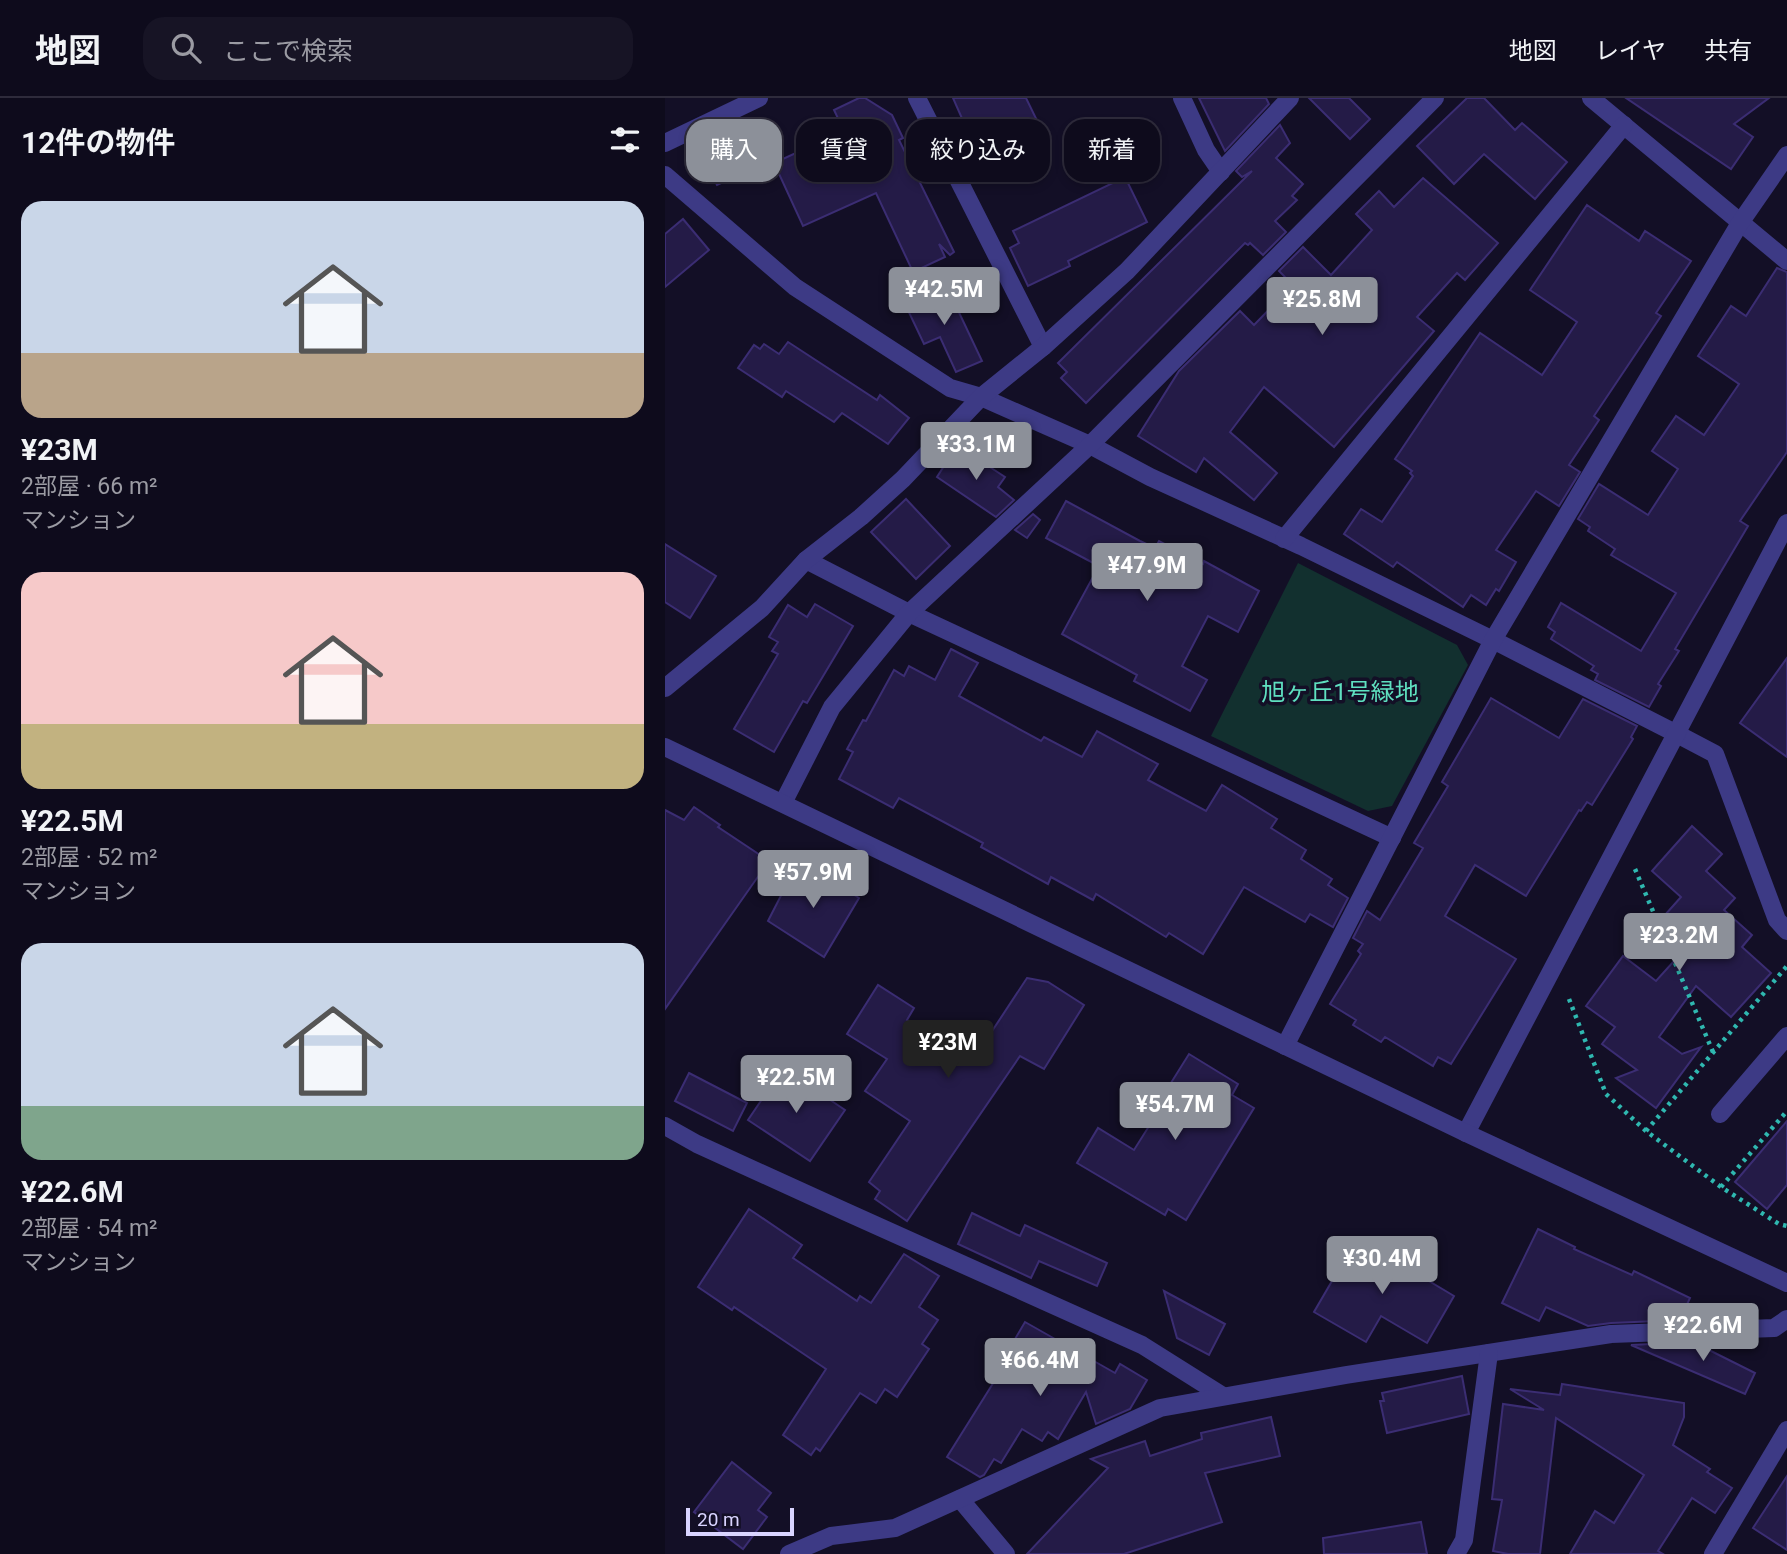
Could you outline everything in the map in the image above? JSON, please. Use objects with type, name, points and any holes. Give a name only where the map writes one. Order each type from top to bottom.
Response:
[{"type":"street","points":[[665,142],[759,98]]},
{"type":"street","points":[[917,98],[1043,347]]},
{"type":"street","points":[[1182,98],[1206,150],[1221,172]]},
{"type":"street","points":[[665,688],[762,608],[806,560],[861,517],[902,479],[981,397],[1043,347],[1127,271],[1290,98]]},
{"type":"street","points":[[783,803],[832,707],[909,613],[1090,445],[1435,98]]},
{"type":"street","points":[[1591,98],[1787,261]]},
{"type":"street","points":[[1284,538],[1624,125]]},
{"type":"street","points":[[1285,1046],[1493,640],[1740,223],[1787,155]]},
{"type":"street","points":[[665,175],[795,287],[950,388],[981,397],[1090,445],[1150,477],[1284,538],[1493,640],[1715,754],[1784,920]]},
{"type":"street","points":[[1466,1133],[1787,523]]},
{"type":"street","points":[[806,560],[909,613],[1392,838]]},
{"type":"street","points":[[665,747],[1466,1133],[1787,1283]]},
{"type":"street","points":[[1720,1114],[1787,1036]]},
{"type":"street","points":[[665,1126],[697,1144],[1142,1345],[1223,1396]]},
{"type":"street","points":[[789,1554],[831,1536],[895,1528],[1160,1408],[1611,1334],[1773,1328],[1787,1319]]},
{"type":"street","points":[[1456,1554],[1464,1540],[1489,1353]]},
{"type":"street","points":[[1713,1554],[1787,1430]]},
{"type":"street","points":[[960,1499],[1006,1554]]},
{"type":"path","points":[[1635,869],[1713,1052]]},
{"type":"path","points":[[1646,1131],[1787,966]]},
{"type":"path","points":[[1569,999],[1606,1094],[1646,1131],[1721,1187],[1779,1224],[1787,1226]]},
{"type":"path","points":[[1721,1187],[1784,1119],[1787,1111]]},
{"type":"green space","name":"旭ヶ丘1号緑地","points":[[1298,563],[1457,645],[1468,665],[1392,806],[1368,811],[1211,736]]},
{"type":"building","points":[[859,98],[865,98],[892,115],[903,138],[899,140],[906,154],[906,182],[920,182],[954,252],[950,255],[939,244],[945,257],[913,272],[876,193],[803,226],[782,180],[782,159],[796,153],[796,182],[892,182],[892,119],[838,119],[834,110]]},
{"type":"building","points":[[953,98],[1026,98],[1036,119],[962,119]]},
{"type":"building","points":[[1199,98],[1266,98],[1269,104],[1225,151]]},
{"type":"building","points":[[1309,98],[1349,98],[1370,119],[1350,139]]},
{"type":"building","points":[[1467,98],[1484,98],[1515,130],[1522,123],[1567,162],[1535,199],[1484,154],[1454,184],[1417,146]]},
{"type":"building","points":[[1626,98],[1769,98],[1734,124],[1753,137],[1731,169]]},
{"type":"building","points":[[1280,125],[1290,143],[1276,158],[1303,184],[1292,196],[1297,200],[1275,221],[1286,232],[1263,255],[1250,243],[1245,243],[1086,403],[1061,378],[1067,372],[1058,363],[1252,171],[1242,177],[1236,171]]},
{"type":"building","points":[[1423,178],[1498,243],[1465,280],[1457,273],[1417,317],[1434,331],[1334,447],[1264,387],[1230,432],[1277,473],[1254,500],[1204,458],[1196,472],[1138,436],[1179,371],[1240,311],[1254,325],[1293,285],[1279,271],[1303,247],[1331,275],[1372,230],[1356,214],[1379,191],[1394,207]]},
{"type":"building","points":[[1115,182],[1127,182],[1147,222],[1068,261],[1070,266],[1028,286],[1010,248],[1019,243],[1013,231]]},
{"type":"building","points":[[1587,205],[1639,241],[1645,231],[1691,261],[1656,313],[1661,316],[1594,416],[1599,420],[1569,465],[1580,472],[1559,506],[1536,491],[1496,550],[1516,562],[1499,591],[1496,589],[1486,605],[1471,595],[1463,607],[1397,562],[1393,567],[1344,534],[1361,509],[1382,522],[1413,476],[1410,473],[1412,471],[1395,459],[1480,333],[1542,375],[1577,322],[1530,290]]},
{"type":"building","points":[[683,219],[709,250],[665,287],[665,234]]},
{"type":"building","points":[[1777,268],[1787,272],[1787,452],[1740,521],[1748,526],[1675,649],[1679,651],[1658,684],[1661,686],[1649,707],[1595,680],[1598,674],[1591,670],[1594,666],[1551,639],[1555,632],[1548,627],[1561,603],[1641,651],[1676,593],[1611,555],[1615,549],[1588,531],[1590,527],[1578,519],[1599,484],[1648,515],[1678,469],[1652,451],[1676,416],[1704,435],[1739,384],[1698,356],[1731,306],[1746,316]]},
{"type":"building","points":[[946,285],[982,361],[956,372],[940,337],[924,344],[905,304]]},
{"type":"building","points":[[788,342],[877,400],[880,395],[909,418],[888,444],[842,413],[834,422],[786,391],[782,397],[738,368],[754,345],[760,349],[764,344],[779,354]]},
{"type":"building","points":[[953,443],[1005,477],[998,487],[1014,500],[996,517],[937,477],[953,452],[959,457]]},
{"type":"building","points":[[906,499],[950,546],[916,579],[871,532]]},
{"type":"building","points":[[1066,501],[1155,548],[1159,541],[1203,564],[1204,561],[1259,591],[1238,632],[1208,616],[1182,666],[1207,680],[1190,711],[1134,681],[1137,675],[1062,634],[1099,566],[1046,538]]},
{"type":"building","points":[[1033,514],[1040,520],[1027,538],[1015,530]]},
{"type":"building","points":[[665,544],[716,576],[690,618],[665,602]]},
{"type":"building","points":[[815,604],[853,626],[807,703],[803,701],[774,752],[734,729],[778,654],[772,651],[778,642],[769,637],[788,605],[807,617]]},
{"type":"building","points":[[951,649],[978,663],[959,696],[1041,741],[1044,737],[1082,757],[1097,731],[1158,764],[1148,780],[1206,811],[1222,785],[1277,819],[1271,828],[1306,850],[1301,859],[1332,879],[1328,885],[1348,898],[1333,927],[1310,914],[1305,922],[1244,887],[1203,954],[1169,933],[1166,937],[1096,894],[1093,900],[1051,877],[1048,884],[981,847],[983,843],[899,798],[893,808],[839,779],[853,752],[847,749],[894,670],[904,676],[909,666],[935,680]]},
{"type":"building","points":[[1787,658],[1787,757],[1740,723]]},
{"type":"building","points":[[1491,698],[1559,738],[1583,699],[1637,726],[1631,737],[1633,739],[1592,805],[1587,802],[1581,811],[1579,810],[1526,896],[1475,865],[1445,916],[1516,959],[1451,1064],[1438,1057],[1433,1066],[1385,1037],[1381,1042],[1353,1025],[1356,1020],[1330,1004],[1361,954],[1358,951],[1363,944],[1353,938],[1367,911],[1380,920],[1423,848],[1414,843],[1448,786],[1442,782]]},
{"type":"building","points":[[694,807],[720,825],[718,827],[769,861],[665,1009],[665,810],[684,820]]},
{"type":"building","points":[[1692,826],[1722,854],[1706,871],[1735,898],[1724,910],[1752,935],[1742,947],[1771,973],[1731,1017],[1696,986],[1659,1037],[1682,1054],[1701,1047],[1656,1108],[1616,1078],[1637,1070],[1602,1044],[1615,1027],[1586,1006],[1623,956],[1656,981],[1693,940],[1665,915],[1681,897],[1652,871]]},
{"type":"building","points":[[805,864],[859,898],[824,957],[768,921],[791,876],[795,879]]},
{"type":"building","points":[[1027,978],[1048,982],[1084,1005],[1044,1069],[1020,1056],[907,1221],[875,1199],[880,1191],[869,1182],[910,1121],[865,1091],[887,1059],[847,1034],[878,985],[914,1008],[907,1020],[971,1063]]},
{"type":"building","points":[[1189,1054],[1238,1084],[1232,1095],[1254,1108],[1186,1220],[1168,1209],[1165,1215],[1077,1163],[1098,1128],[1134,1150],[1163,1104],[1159,1102]]},
{"type":"building","points":[[783,1068],[845,1110],[810,1161],[748,1120]]},
{"type":"building","points":[[689,1073],[747,1103],[733,1131],[675,1101]]},
{"type":"building","points":[[1787,1121],[1787,1185],[1767,1209],[1735,1182]]},
{"type":"building","points":[[749,1209],[802,1245],[793,1258],[857,1301],[860,1296],[871,1303],[904,1254],[939,1276],[919,1307],[938,1320],[922,1344],[929,1349],[897,1397],[885,1389],[876,1403],[860,1393],[820,1451],[816,1448],[811,1455],[783,1435],[826,1369],[734,1307],[732,1310],[698,1287]]},
{"type":"building","points":[[972,1213],[1020,1236],[1025,1225],[1107,1263],[1097,1286],[1039,1261],[1031,1278],[958,1244]]},
{"type":"building","points":[[1538,1229],[1575,1247],[1574,1249],[1632,1275],[1634,1271],[1690,1298],[1680,1320],[1588,1326],[1546,1307],[1539,1321],[1502,1303]]},
{"type":"building","points":[[1357,1238],[1454,1296],[1427,1343],[1381,1316],[1366,1342],[1314,1312]]},
{"type":"building","points":[[1164,1291],[1225,1324],[1209,1355],[1177,1338]]},
{"type":"building","points":[[1025,1322],[1115,1373],[1120,1364],[1147,1380],[1130,1409],[1096,1424],[1086,1392],[1058,1439],[1048,1432],[1042,1441],[1022,1429],[1001,1463],[994,1459],[980,1477],[947,1457],[1012,1353],[1008,1351]]},
{"type":"building","points":[[1693,1342],[1755,1373],[1745,1394],[1631,1345]]},
{"type":"building","points":[[1462,1376],[1469,1414],[1387,1433],[1380,1401],[1384,1401],[1382,1393]]},
{"type":"building","points":[[1562,1384],[1684,1403],[1684,1417],[1673,1445],[1710,1469],[1707,1472],[1732,1488],[1715,1513],[1692,1498],[1658,1551],[1663,1554],[1570,1554],[1595,1511],[1614,1523],[1644,1475],[1556,1418],[1540,1554],[1493,1551],[1502,1500],[1492,1499],[1503,1404],[1544,1410],[1510,1389],[1560,1395]]},
{"type":"building","points":[[1271,1417],[1280,1456],[1205,1473],[1222,1522],[1124,1554],[1027,1554],[1108,1468],[1091,1459],[1145,1441],[1150,1456],[1202,1439],[1201,1433]]},
{"type":"building","points":[[732,1462],[771,1493],[758,1510],[767,1517],[743,1549],[694,1512]]},
{"type":"building","points":[[1787,1476],[1787,1550],[1753,1528]]},
{"type":"building","points":[[1421,1522],[1427,1554],[1324,1554],[1323,1538]]}]
